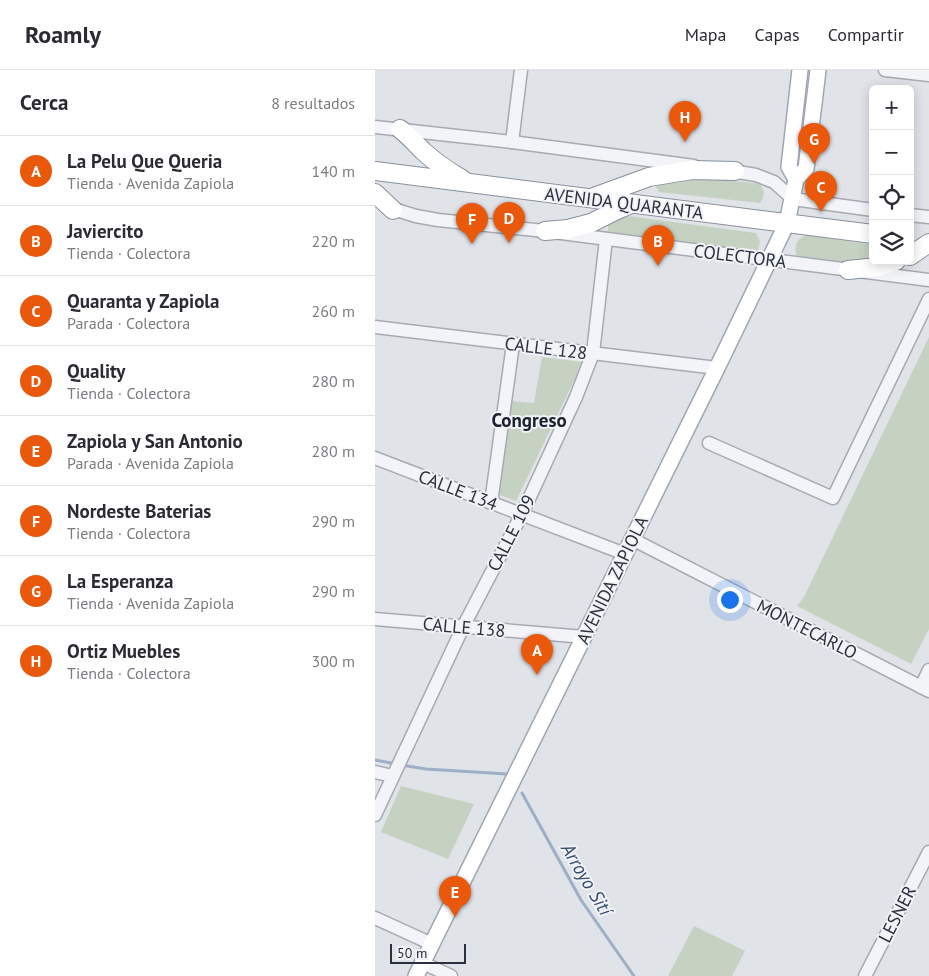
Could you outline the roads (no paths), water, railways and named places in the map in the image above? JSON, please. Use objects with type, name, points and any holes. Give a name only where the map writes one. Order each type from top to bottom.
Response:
[{"type":"highway","points":[[400,129],[443,168],[469,183]]},
{"type":"highway","points":[[589,198],[649,177],[692,170],[735,171]]},
{"type":"highway","name":"AVENIDA QUARANTA","points":[[375,171],[869,233]]},
{"type":"highway","points":[[375,193],[393,210]]},
{"type":"highway","points":[[545,231],[591,224],[633,204]]},
{"type":"highway","points":[[914,239],[929,242]]},
{"type":"highway","points":[[914,253],[929,242]]},
{"type":"highway","points":[[848,270],[884,265]]},
{"type":"main road","name":"AVENIDA ZAPIOLA","points":[[420,969],[787,223],[793,199],[795,179],[789,166],[800,70]]},
{"type":"main road","name":"AVENIDA ZAPIOLA","points":[[795,179],[805,169],[818,70]]},
{"type":"street","points":[[512,142],[521,70]]},
{"type":"street","points":[[885,70],[929,76]]},
{"type":"street","points":[[375,127],[512,142],[735,171],[756,175],[774,182],[793,199],[869,209]]},
{"type":"street","name":"COLECTORA","points":[[375,203],[415,216],[438,220],[545,231],[929,280]]},
{"type":"street","points":[[914,215],[929,217]]},
{"type":"street","name":"CALLE 109","points":[[375,815],[463,627],[522,514],[591,361],[606,239]]},
{"type":"street","points":[[709,443],[833,498],[929,299]]},
{"type":"street","name":"CALLE 128","points":[[375,327],[717,368]]},
{"type":"street","points":[[491,502],[513,344]]},
{"type":"street","name":"CALLE 134","points":[[375,458],[625,554]]},
{"type":"street","name":"MONTECARLO","points":[[632,539],[925,689]]},
{"type":"street","name":"CALLE 138","points":[[375,619],[584,637]]},
{"type":"street","points":[[925,689],[929,670]]},
{"type":"street","points":[[375,772],[393,776]]},
{"type":"street","name":"LESNER","points":[[865,976],[928,857]]},
{"type":"street","points":[[375,918],[432,944]]},
{"type":"street","points":[[420,969],[451,976]]},
{"type":"waterway","name":"Arroyo Sití","points":[[375,760],[391,763]]},
{"type":"waterway","name":"Arroyo Sití","points":[[407,766],[507,774]]},
{"type":"waterway","name":"Arroyo Sití","points":[[522,793],[581,900],[634,976]]},
{"type":"place","name":"Ortiz Muebles","points":[[685,142]]},
{"type":"place","name":"La Esperanza","points":[[814,164]]},
{"type":"place","name":"Quaranta y Zapiola","points":[[821,212]]},
{"type":"place","name":"Quality","points":[[509,243]]},
{"type":"place","name":"Nordeste Baterias","points":[[472,244]]},
{"type":"place","name":"Javiercito","points":[[658,266]]},
{"type":"place","name":"La Pelu Que Queria","points":[[537,675]]},
{"type":"place","name":"Zapiola y San Antonio","points":[[455,917]]},
{"type":"district","name":"Congreso","points":[[529,420]]}]
